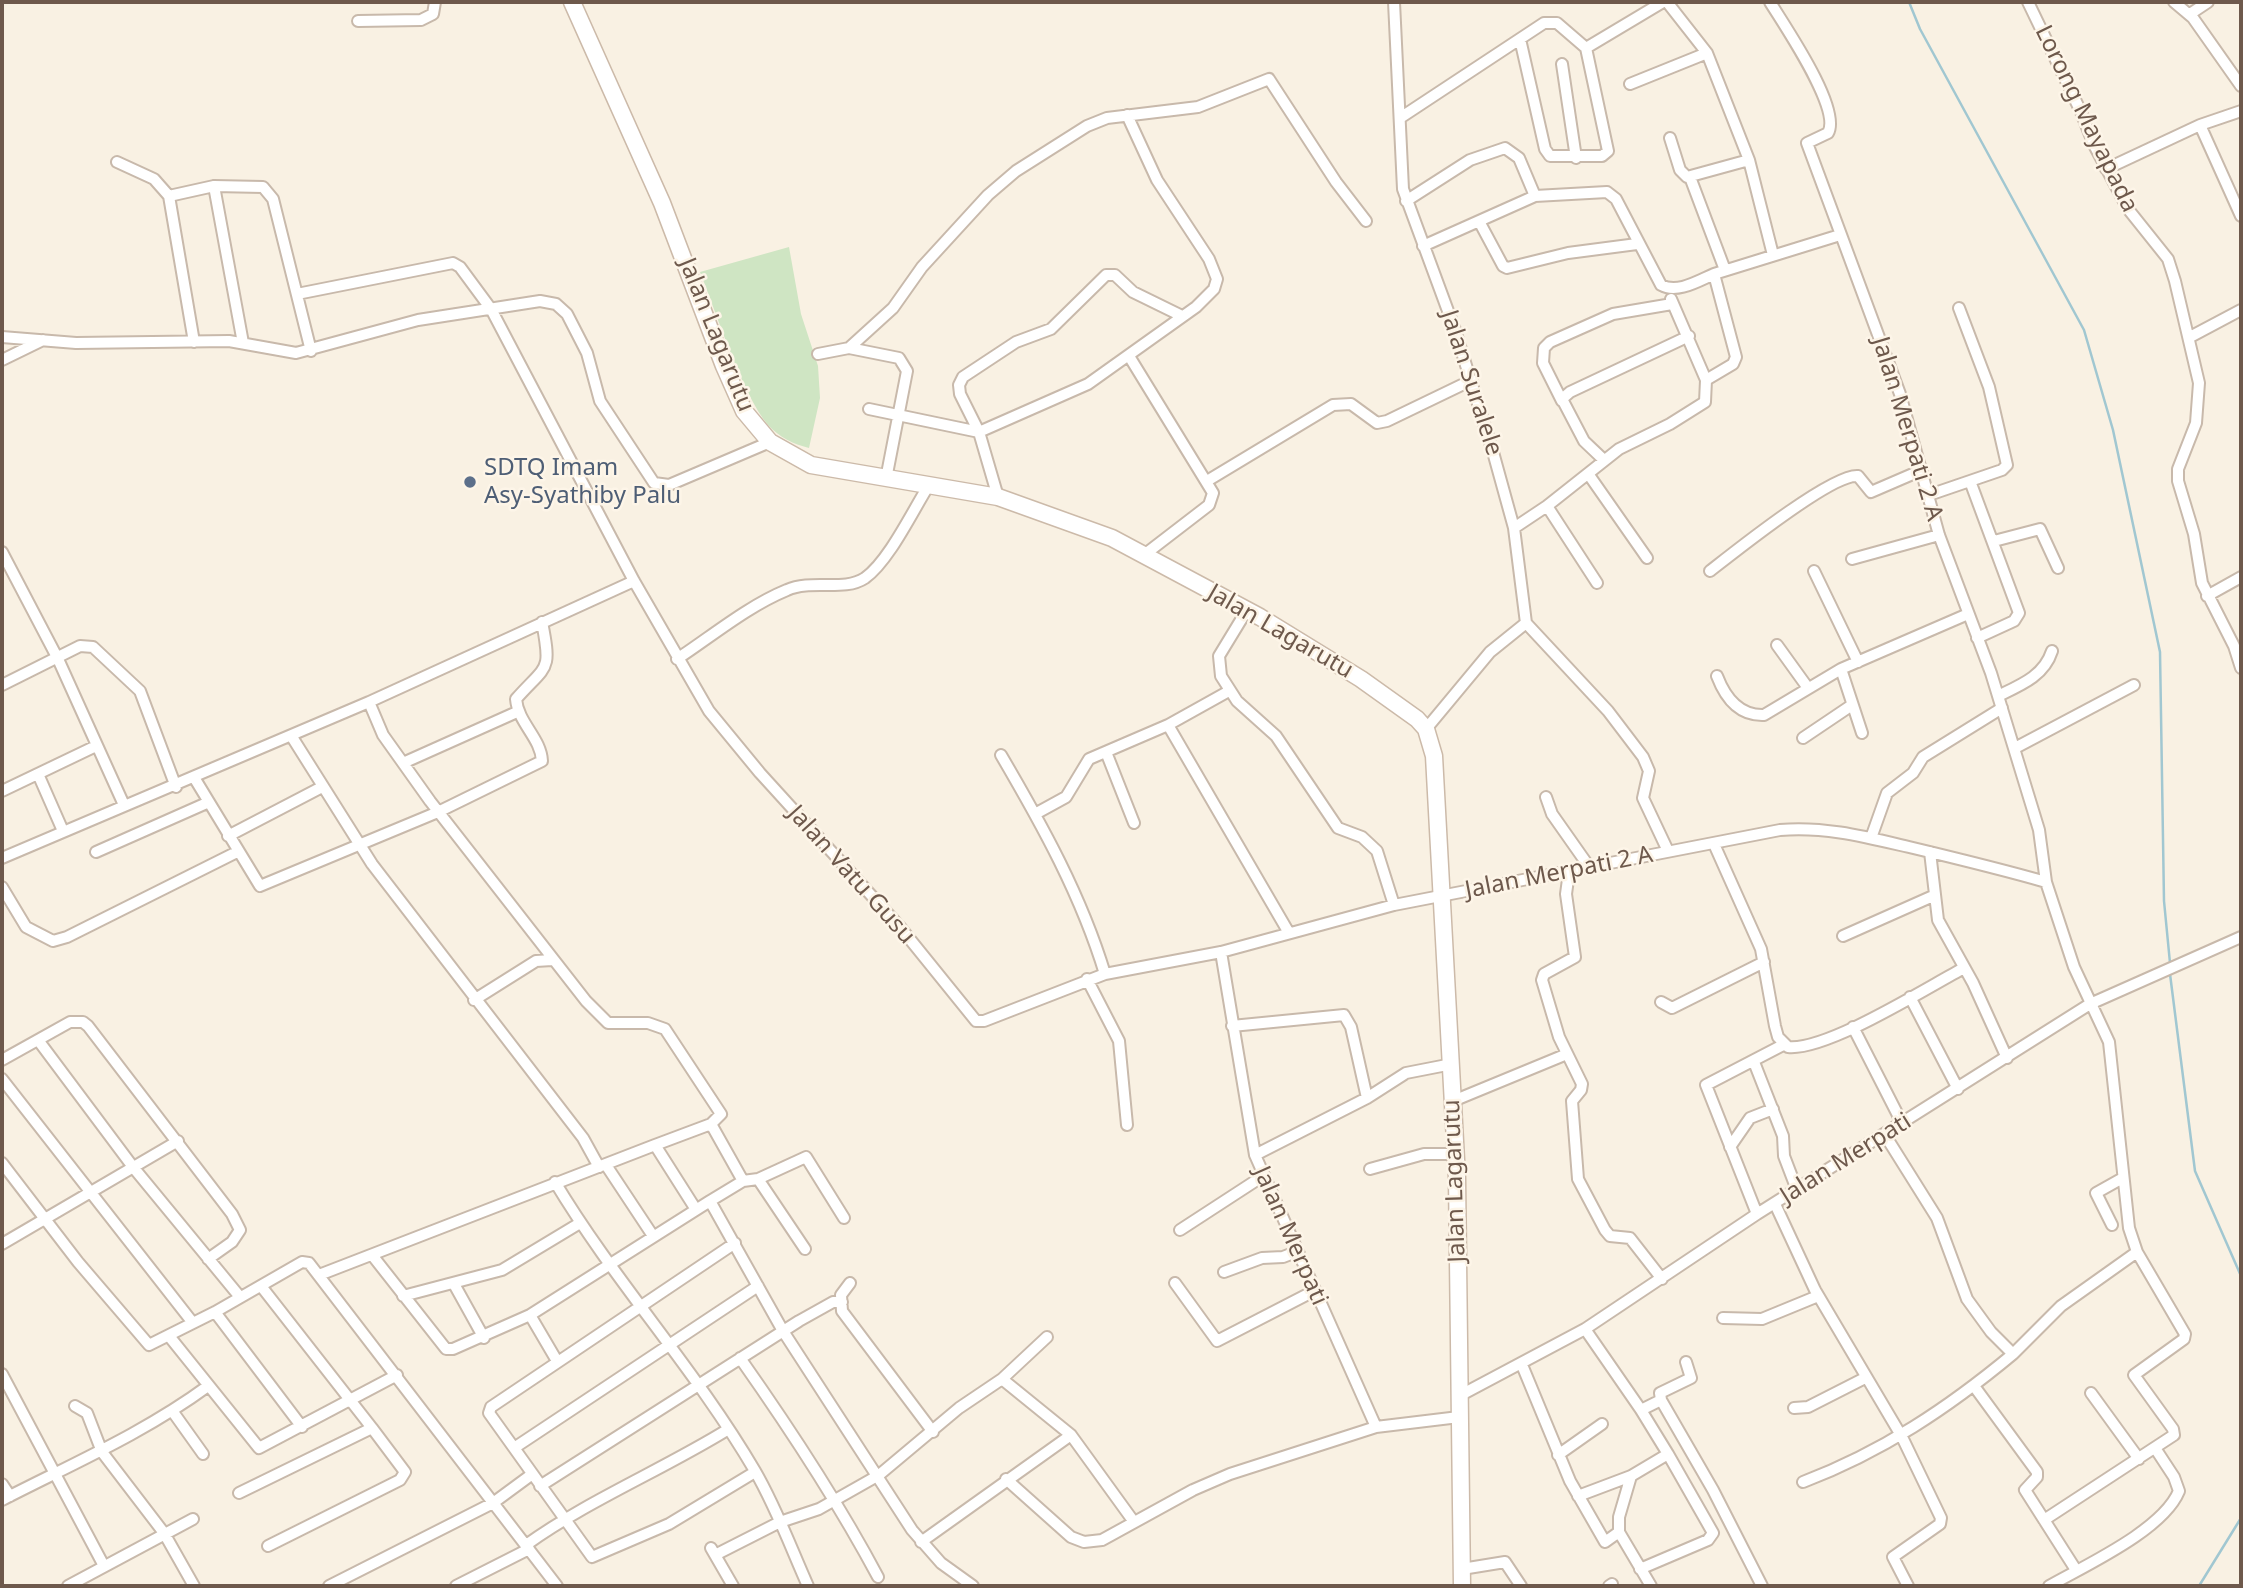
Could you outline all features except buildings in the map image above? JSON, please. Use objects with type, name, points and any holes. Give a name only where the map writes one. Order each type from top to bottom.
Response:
[{"type":"street","points":[[358,21],[421,20],[433,14],[435,2]]},
{"type":"street","name":"Jalan Lagarutu","points":[[572,2],[662,203],[724,366],[744,411],[770,442],[811,465],[998,497],[1095,531],[1247,610],[1352,673],[1426,729],[1434,756],[1456,1154],[1462,1586]]},
{"type":"street","name":"Jalan Suralele","points":[[1394,2],[1401,172],[1406,201],[1472,380],[1514,528],[1526,623]]},
{"type":"street","points":[[1586,48],[1665,2],[1707,53],[1749,160],[1773,255]]},
{"type":"street","name":"Jalan Merpati 2 A","points":[[1770,2],[1809,66],[1831,121],[1830,128],[1823,137],[1807,143],[1891,370],[1939,535],[1998,695],[2039,830],[2046,882],[2074,967],[2109,1042],[2121,1179],[2129,1228],[2137,1252],[2185,1334],[2184,1339],[2134,1375],[2174,1432],[2155,1448]]},
{"type":"street","name":"Lorong Mayapada","points":[[2028,2],[2106,169],[2128,209],[2148,238],[2168,259],[2190,337],[2200,401],[2196,423],[2178,469],[2178,481],[2207,596],[2238,644],[2241,668]]},
{"type":"street","points":[[2174,2],[2190,14],[2241,86]]},
{"type":"street","points":[[2190,14],[2208,2]]},
{"type":"street","points":[[1400,118],[1520,39],[1549,21],[1557,23],[1586,48],[1608,151],[1602,156],[1576,158],[1550,156],[1547,153],[1520,39]]},
{"type":"street","points":[[1630,84],[1707,53]]},
{"type":"street","points":[[1562,64],[1576,158]]},
{"type":"street","points":[[849,348],[893,308],[922,267],[998,184],[1087,126],[1127,115],[1198,107],[1269,79],[1336,182],[1366,221]]},
{"type":"street","points":[[2106,169],[2200,125],[2241,111]]},
{"type":"street","points":[[869,409],[979,432],[1088,384],[1129,356],[1214,289],[1215,273],[1157,180],[1127,115]]},
{"type":"street","points":[[2200,125],[2241,216]]},
{"type":"street","points":[[1670,138],[1679,170],[1690,177],[1720,272],[1736,360],[1706,380]]},
{"type":"street","points":[[1406,201],[1470,160],[1505,148],[1519,158],[1535,196]]},
{"type":"street","points":[[1690,177],[1749,160]]},
{"type":"street","points":[[117,162],[154,179],[169,196],[194,342]]},
{"type":"street","points":[[169,196],[214,186],[263,187],[270,194],[311,351]]},
{"type":"street","points":[[214,186],[243,343]]},
{"type":"street","points":[[1423,246],[1480,223],[1535,196],[1600,191],[1612,194],[1657,282],[1670,290]]},
{"type":"street","points":[[1480,223],[1503,266],[1507,268],[1568,253],[1637,244]]},
{"type":"street","points":[[1670,290],[1840,235]]},
{"type":"street","name":"Jalan Vatu Gusu","points":[[297,294],[453,263],[460,267],[491,309],[634,581],[677,659],[723,731],[900,927],[976,1021],[984,1021],[1105,974],[1221,952],[1394,905],[1441,897]]},
{"type":"street","points":[[998,497],[979,432],[960,394],[962,377],[1016,342],[1051,329],[1106,275],[1115,275],[1129,289],[1182,316]]},
{"type":"street","points":[[1514,528],[1589,475],[1619,449],[1698,408],[1707,398],[1706,380],[1689,336],[1672,304],[1670,290]]},
{"type":"street","points":[[2,337],[243,343],[281,352],[311,351],[418,320],[540,301],[552,302],[563,310],[584,346],[603,408],[644,471],[658,486],[669,485],[770,442]]},
{"type":"street","points":[[1604,460],[1584,441],[1562,401],[1543,363],[1544,348],[1550,342],[1613,314],[1672,304]]},
{"type":"street","points":[[1929,495],[2005,468],[2007,461],[1989,387],[1959,308]]},
{"type":"street","points":[[2190,337],[2241,310]]},
{"type":"street","points":[[1562,401],[1570,392],[1689,336]]},
{"type":"street","points":[[2,360],[43,340]]},
{"type":"street","points":[[818,354],[849,348],[899,359],[905,363],[907,371],[886,479]]},
{"type":"street","points":[[1129,356],[1213,493],[1209,505],[1144,555]]},
{"type":"street","points":[[1207,481],[1333,405],[1351,404],[1377,423],[1387,421],[1472,380]]},
{"type":"street","points":[[1710,571],[1801,504],[1848,477],[1858,476],[1871,492],[1922,470]]},
{"type":"street","points":[[1589,475],[1647,558]]},
{"type":"street","points":[[1970,481],[2019,616],[1978,638]]},
{"type":"street","points":[[677,659],[789,589],[812,584],[853,584],[866,577],[878,565],[929,485]]},
{"type":"street","points":[[1547,506],[1597,583]]},
{"type":"street","points":[[1994,541],[2040,529],[2058,568]]},
{"type":"street","points":[[1852,559],[1939,535]]},
{"type":"street","points":[[2,552],[58,659],[124,805]]},
{"type":"street","points":[[1814,571],[1858,662]]},
{"type":"street","points":[[2207,596],[2241,577]]},
{"type":"street","points":[[2,858],[124,805],[195,779],[414,684],[462,657],[634,581]]},
{"type":"street","points":[[1247,610],[1217,661],[1229,691],[1276,736],[1338,828],[1362,837],[1377,852],[1394,905]]},
{"type":"street","points":[[1717,676],[1728,699],[1740,710],[1755,716],[1764,715],[1841,670],[1968,614]]},
{"type":"street","points":[[195,779],[260,886],[438,812],[542,761],[542,751],[517,712],[516,699],[542,675],[548,663],[542,622]]},
{"type":"street","points":[[1426,729],[1490,652],[1526,623],[1608,712],[1643,757],[1649,771],[1643,799],[1668,851]]},
{"type":"street","points":[[1777,645],[1808,688]]},
{"type":"street","points":[[2,685],[80,646],[93,647],[139,691],[176,787]]},
{"type":"street","points":[[1998,695],[2039,673],[2048,663],[2052,651]]},
{"type":"street","points":[[1841,670],[1862,733]]},
{"type":"street","points":[[2015,748],[2134,685]]},
{"type":"street","points":[[1035,814],[1066,797],[1088,759],[1168,725],[1229,691]]},
{"type":"street","points":[[319,1275],[711,1124],[721,1114],[664,1029],[648,1023],[608,1023],[552,960],[438,812],[383,735],[369,702]]},
{"type":"street","points":[[1803,738],[1852,705]]},
{"type":"street","points":[[1871,838],[1887,793],[1913,774],[1923,757],[2002,708]]},
{"type":"street","points":[[403,763],[517,712]]},
{"type":"street","points":[[1168,725],[1289,933]]},
{"type":"street","points":[[292,737],[360,846],[474,1000],[583,1138],[653,1236]]},
{"type":"street","points":[[2,791],[96,746]]},
{"type":"street","points":[[1106,752],[1133,823]]},
{"type":"street","points":[[1000,755],[1035,814],[1086,919],[1105,974]]},
{"type":"street","points":[[38,774],[63,831]]},
{"type":"street","points":[[228,836],[322,787]]},
{"type":"street","points":[[1546,797],[1552,814],[1590,868]]},
{"type":"street","points":[[96,852],[209,802]]},
{"type":"street","name":"Jalan Merpati 2 A","points":[[1441,897],[1668,851],[1802,828],[1871,838],[2046,882]]},
{"type":"street","points":[[1714,844],[1762,949],[1775,1026],[1783,1045],[1792,1048],[1810,1045],[1853,1027],[1964,968]]},
{"type":"street","points":[[2,887],[26,927],[53,941],[67,937],[237,852]]},
{"type":"street","points":[[1930,852],[1933,896],[1938,920],[2007,1058]]},
{"type":"street","points":[[1569,872],[1566,894],[1575,957],[1542,977],[1567,1054],[1582,1084],[1581,1090],[1572,1101],[1574,1153],[1581,1187],[1610,1236],[1630,1238],[1662,1279]]},
{"type":"street","points":[[1843,936],[1933,896]]},
{"type":"street","name":"Jalan Merpati","points":[[1459,1396],[1586,1329],[1757,1214],[2090,1004],[2241,937]]},
{"type":"street","name":"Jalan Merpati","points":[[1221,952],[1255,1155],[1376,1427]]},
{"type":"street","points":[[474,1000],[536,961],[552,960]]},
{"type":"street","points":[[1661,1002],[1672,1008],[1765,962]]},
{"type":"street","points":[[1087,979],[1119,1041],[1127,1125]]},
{"type":"street","points":[[1910,997],[1958,1089]]},
{"type":"street","points":[[1232,1026],[1344,1015],[1351,1027],[1367,1098]]},
{"type":"street","points":[[2,1060],[70,1022],[83,1022],[232,1214],[240,1230],[232,1242],[208,1259]]},
{"type":"street","points":[[1853,1027],[1902,1123]]},
{"type":"street","points":[[38,1040],[133,1167],[240,1297]]},
{"type":"street","points":[[1757,1214],[1706,1086],[1783,1045]]},
{"type":"street","points":[[1453,1101],[1567,1054]]},
{"type":"street","points":[[1754,1062],[1773,1109],[1797,1190]]},
{"type":"street","points":[[1255,1155],[1367,1098],[1406,1073],[1451,1064]]},
{"type":"street","points":[[2,1079],[192,1323]]},
{"type":"street","points":[[1730,1147],[1750,1118],[1773,1109]]},
{"type":"street","points":[[711,1124],[743,1181]]},
{"type":"street","points":[[1885,1135],[1937,1218],[1967,1299],[1990,1332],[2013,1354]]},
{"type":"street","points":[[2,1244],[178,1141]]},
{"type":"street","points":[[655,1145],[695,1208]]},
{"type":"street","points":[[1370,1169],[1424,1153],[1456,1154]]},
{"type":"street","points":[[372,1255],[446,1349],[484,1338],[530,1315],[695,1208],[743,1181],[758,1179],[806,1157],[844,1217]]},
{"type":"street","points":[[2,1163],[145,1343],[154,1344],[302,1262],[309,1263],[557,1586]]},
{"type":"street","points":[[1180,1230],[1263,1175]]},
{"type":"street","points":[[758,1179],[805,1249]]},
{"type":"street","points":[[2112,1225],[2096,1193],[2121,1179]]},
{"type":"street","points":[[555,1182],[580,1223],[699,1388],[755,1472],[808,1586]]},
{"type":"street","points":[[710,1201],[783,1331],[921,1542],[941,1563],[973,1586]]},
{"type":"street","points":[[1775,1204],[1818,1296],[1902,1437],[1942,1521],[1893,1557],[1908,1586]]},
{"type":"street","points":[[403,1296],[513,1266],[580,1223]]},
{"type":"street","points":[[735,1243],[491,1407],[490,1417],[592,1557],[668,1524],[755,1472]]},
{"type":"street","points":[[1224,1272],[1262,1258],[1283,1257],[1296,1252]]},
{"type":"street","points":[[1803,1482],[1902,1437],[1974,1386],[2013,1354],[2061,1306],[2137,1252]]},
{"type":"street","points":[[850,1283],[842,1295],[842,1311],[933,1432]]},
{"type":"street","points":[[1175,1283],[1217,1341],[1314,1291]]},
{"type":"street","points":[[453,1284],[484,1338]]},
{"type":"street","points":[[261,1286],[405,1472],[404,1476],[268,1546]]},
{"type":"street","points":[[514,1448],[758,1286]]},
{"type":"street","points":[[1723,1318],[1762,1319],[1818,1296]]},
{"type":"street","points":[[540,1486],[699,1388],[783,1331],[833,1302],[842,1302]]},
{"type":"street","points":[[215,1312],[302,1427]]},
{"type":"street","points":[[530,1315],[556,1361]]},
{"type":"street","points":[[1586,1329],[1642,1410],[1713,1533],[1708,1540],[1640,1569]]},
{"type":"street","points":[[169,1336],[256,1447],[263,1447],[397,1375]]},
{"type":"street","points":[[733,1586],[713,1552],[780,1522],[802,1517],[879,1475],[959,1408],[1002,1379],[1047,1337]]},
{"type":"street","points":[[740,1359],[792,1432],[878,1577]]},
{"type":"street","points":[[1686,1362],[1691,1378],[1660,1393],[1661,1399],[1744,1547],[1762,1586]]},
{"type":"street","points":[[1522,1365],[1558,1455],[1602,1541],[1609,1541],[1619,1532]]},
{"type":"street","points":[[2,1374],[104,1566]]},
{"type":"street","points":[[1794,1408],[1808,1406],[1866,1378]]},
{"type":"street","points":[[1002,1379],[1071,1435],[1134,1522]]},
{"type":"street","points":[[2,1484],[6,1498],[102,1452],[173,1412],[208,1386]]},
{"type":"street","points":[[1974,1386],[2038,1475],[2024,1488],[2076,1570]]},
{"type":"street","points":[[2091,1394],[2139,1460]]},
{"type":"street","points":[[1642,1410],[1661,1399]]},
{"type":"street","points":[[75,1406],[87,1413],[102,1452],[164,1533],[188,1584]]},
{"type":"street","points":[[173,1412],[203,1454]]},
{"type":"street","points":[[1006,1479],[1071,1537],[1084,1542],[1102,1540],[1230,1474],[1376,1427],[1460,1417]]},
{"type":"street","points":[[1558,1455],[1602,1424]]},
{"type":"street","points":[[239,1493],[372,1428]]},
{"type":"street","points":[[456,1586],[527,1547],[564,1520],[669,1465],[727,1430]]},
{"type":"street","points":[[921,1542],[1071,1435]]},
{"type":"street","points":[[2044,1520],[2155,1448],[2174,1477],[2179,1491],[2171,1509],[2149,1527],[2049,1586]]},
{"type":"street","points":[[1578,1496],[1632,1476],[1668,1454]]},
{"type":"street","points":[[329,1586],[493,1503],[531,1475]]},
{"type":"street","points":[[1632,1476],[1619,1517],[1619,1532],[1651,1586]]},
{"type":"street","points":[[68,1586],[192,1519]]},
{"type":"street","points":[[1462,1569],[1505,1562],[1521,1586]]},
{"type":"green space","points":[[789,247],[801,314],[818,366],[820,398],[809,448],[777,433],[758,411],[739,374],[700,272]]},
{"type":"waterway","points":[[1909,2],[1920,29],[2084,330],[2113,430],[2160,652],[2164,901],[2170,963]]},
{"type":"waterway","points":[[2170,974],[2195,1171],[2241,1276]]},
{"type":"waterway","points":[[2199,1586],[2241,1518],[2241,1511]]},
{"type":"place","name":"SDTQ Imam Asy-Syathiby Palu","points":[[470,482]]}]
